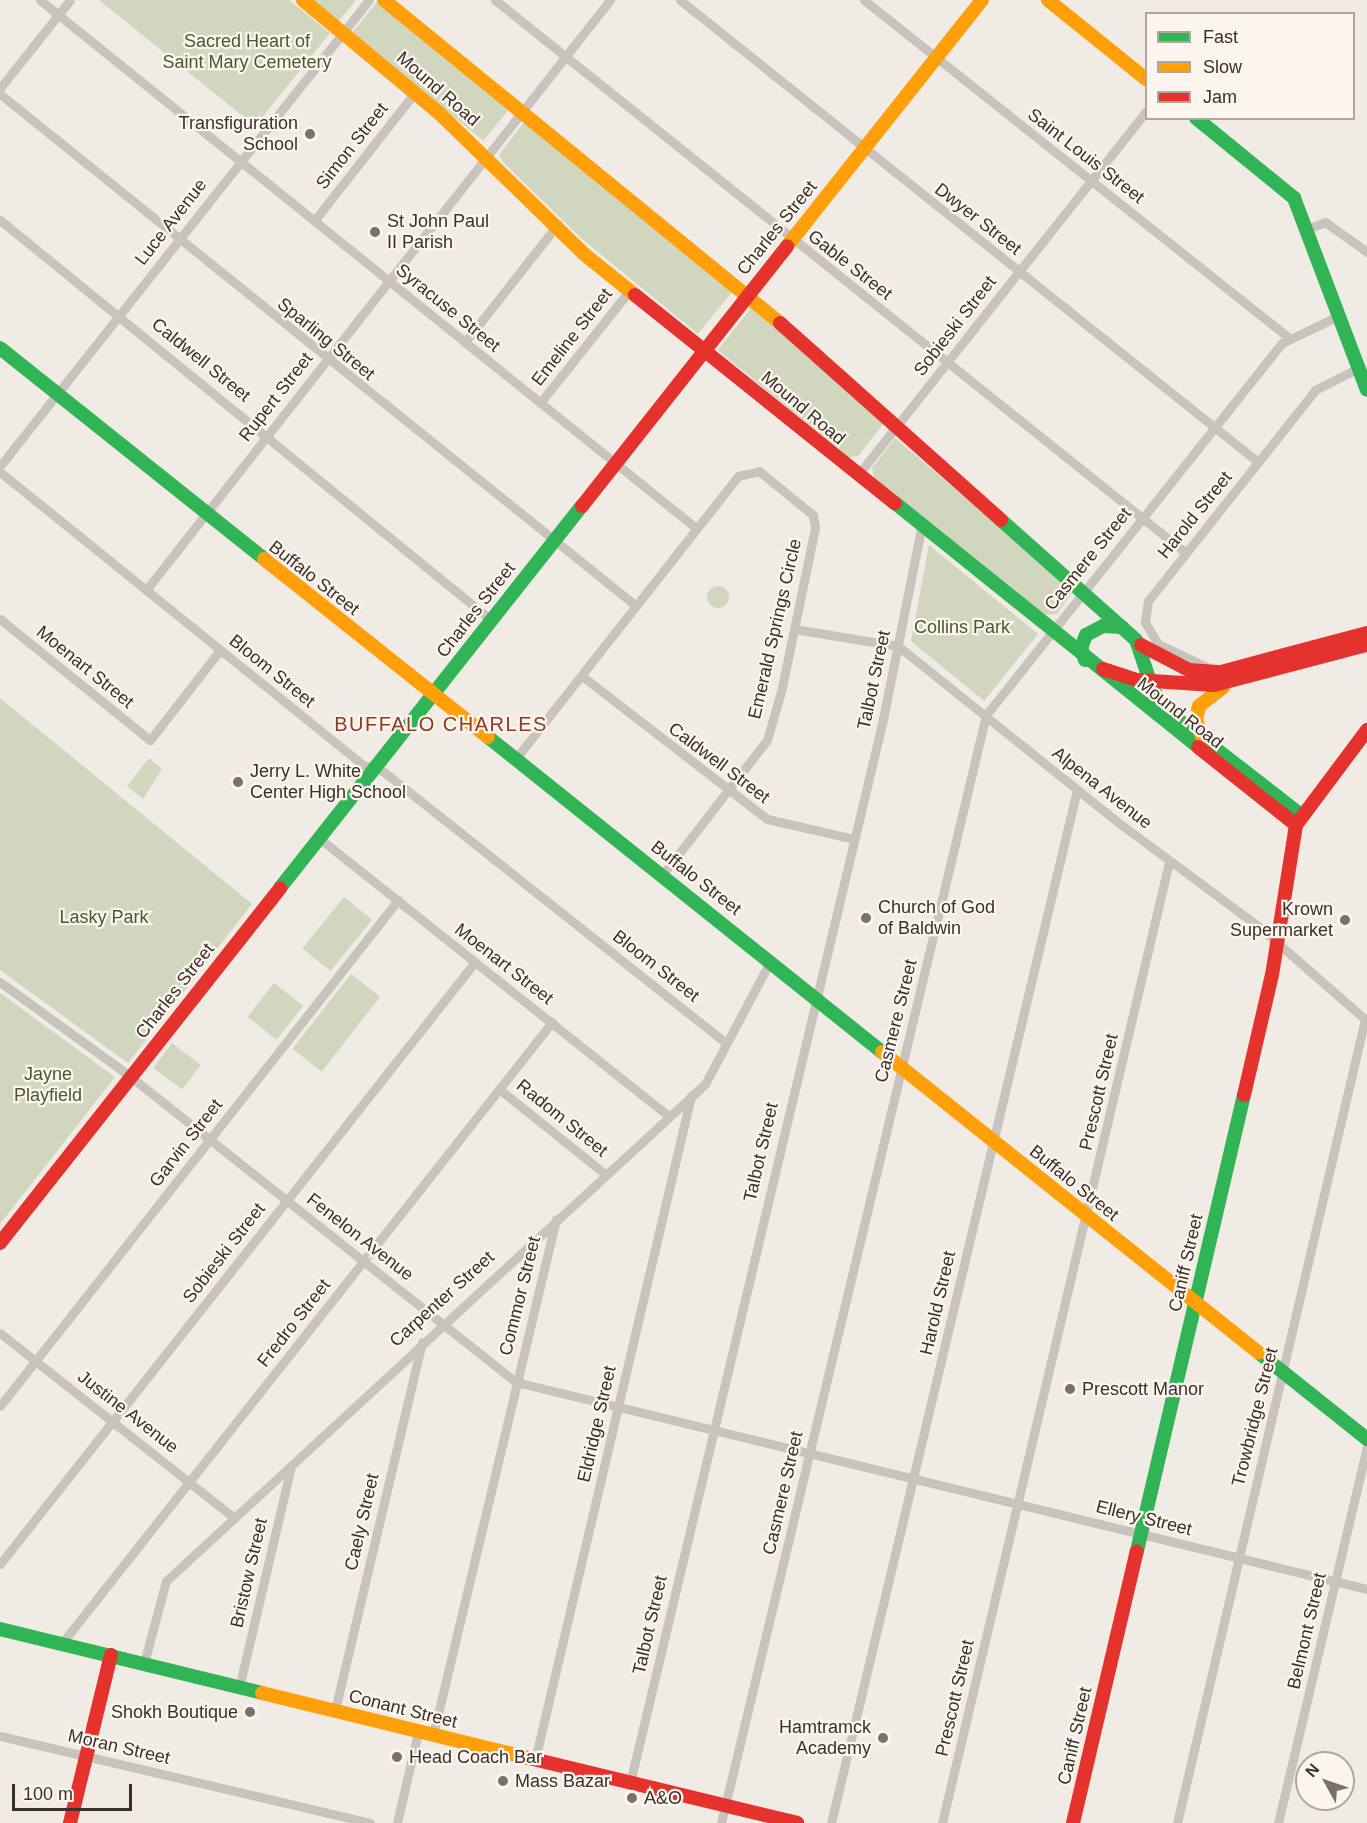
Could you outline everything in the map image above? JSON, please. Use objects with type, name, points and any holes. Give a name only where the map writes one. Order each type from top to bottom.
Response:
[{"type":"street","name":"Syracuse Street","points":[[40,0],[696,528]]},
{"type":"street","points":[[0,88],[70,0]]},
{"type":"street","name":"Mound Road","points":[[303,0],[415,92],[629,291],[704,349],[1050,633],[1299,820]]},
{"type":"street","name":"Luce Avenue","points":[[0,466],[369,0]]},
{"type":"street","name":"Mound Road","points":[[384,0],[748,294],[1084,592],[1136,640],[1150,681],[1164,708],[1299,820]]},
{"type":"street","name":"Gable Street","points":[[495,0],[791,240],[1186,553]]},
{"type":"street","name":"Rupert Street","points":[[146,590],[610,0]]},
{"type":"street","name":"Dwyer Street","points":[[680,0],[863,149],[1258,462]]},
{"type":"street","name":"Saint Louis Street","points":[[864,0],[1288,337]]},
{"type":"street","name":"Charles Street","points":[[0,1243],[553,540],[982,0]]},
{"type":"street","points":[[1048,0],[1145,78]]},
{"type":"street","name":"Simon Street","points":[[314,221],[415,92]]},
{"type":"street","name":"Sparling Street","points":[[0,94],[326,360],[635,605]]},
{"type":"street","name":"Sobieski Street","points":[[857,476],[1145,113]]},
{"type":"street","points":[[1199,120],[1288,191],[1307,229],[1367,390]]},
{"type":"street","name":"Caldwell Street","points":[[0,220],[267,435],[491,620]]},
{"type":"street","points":[[1307,229],[1325,222],[1367,252]]},
{"type":"street","points":[[465,342],[558,224]]},
{"type":"street","name":"Emeline Street","points":[[540,403],[629,291]]},
{"type":"street","name":"Casmere Street","points":[[721,1823],[986,715],[1288,337],[1338,316]]},
{"type":"street","name":"Buffalo Street","points":[[0,348],[205,514],[517,757],[771,960],[993,1142],[1367,1440]]},
{"type":"street","name":"Harold Street","points":[[1232,677],[1175,654],[1146,628],[1148,601],[1320,384],[1358,368]]},
{"type":"street","name":"Emerald Springs Circle","points":[[517,757],[738,476],[759,471],[813,515],[794,629],[767,740],[663,874]]},
{"type":"street","name":"Bloom Street","points":[[0,472],[220,650],[373,770],[384,772],[726,1043]]},
{"type":"street","name":"Talbot Street","points":[[630,1783],[854,839],[898,646],[921,528]]},
{"type":"street","name":"Moenart Street","points":[[0,619],[150,740],[220,650]]},
{"type":"street","points":[[1122,627],[1103,626],[1086,635],[1081,648],[1085,660],[1150,681],[1232,677],[1367,645]]},
{"type":"street","name":"Alpena Avenue","points":[[794,629],[898,646],[1169,862],[1257,925],[1278,947],[1366,1020]]},
{"type":"street","points":[[1205,741],[1196,725],[1199,706],[1207,695],[1232,677],[1367,633]]},
{"type":"street","points":[[1136,640],[1159,659],[1189,670],[1232,677]]},
{"type":"street","name":"Caldwell Street","points":[[582,676],[767,819],[854,839]]},
{"type":"street","name":"Caniff Street","points":[[1073,1823],[1278,947],[1299,820],[1367,730]]},
{"type":"street","name":"Harold Street","points":[[831,1823],[1077,790]]},
{"type":"street","name":"Moenart Street","points":[[319,838],[669,1116]]},
{"type":"street","name":"Prescott Street","points":[[942,1823],[1169,862]]},
{"type":"street","name":"Garvin Street","points":[[0,1406],[398,900]]},
{"type":"street","name":"Carpenter Street","points":[[144,1663],[164,1585],[231,1518],[691,1096],[710,1076],[771,960]]},
{"type":"street","name":"Sobieski Street","points":[[0,1564],[475,962]]},
{"type":"street","name":"Fenelon Avenue","points":[[0,982],[130,1077],[516,1382],[913,1478]]},
{"type":"street","name":"Trowbridge Street","points":[[1177,1823],[1366,1020]]},
{"type":"street","name":"Fredro Street","points":[[62,1643],[552,1023]]},
{"type":"street","name":"Radom Street","points":[[499,1089],[604,1174]]},
{"type":"street","name":"Eldridge Street","points":[[535,1760],[691,1096]]},
{"type":"street","name":"Commor Street","points":[[433,1735],[556,1219]]},
{"type":"street","name":"Justine Avenue","points":[[0,1333],[189,1482],[231,1518]]},
{"type":"street","name":"Caely Street","points":[[335,1710],[422,1342]]},
{"type":"street","name":"Belmont Street","points":[[1278,1823],[1367,1446]]},
{"type":"street","name":"Bristow Street","points":[[239,1688],[291,1465]]},
{"type":"street","name":"Ellery Street","points":[[913,1478],[1367,1589]]},
{"type":"street","name":"Conant Street","points":[[0,1629],[797,1823]]},
{"type":"street","points":[[70,1823],[111,1655]]},
{"type":"street","points":[[397,1823],[418,1732]]},
{"type":"street","name":"Moran Street","points":[[0,1736],[370,1823]]},
{"type":"green space","name":"Sacred Heart of Saint Mary Cemetery","points":[[99,0],[289,0],[330,33],[255,126]]},
{"type":"green space","points":[[311,0],[356,0],[338,22]]},
{"type":"green space","points":[[377,2],[509,109],[483,141],[351,34]]},
{"type":"green space","points":[[525,121],[735,288],[698,334],[582,239],[504,163],[499,155]]},
{"type":"green space","points":[[752,307],[884,423],[858,456],[848,458],[718,350]]},
{"type":"green space","points":[[895,438],[1074,590],[1057,614],[1045,615],[875,480],[872,468]]},
{"type":"green space","name":"Collins Park","points":[[929,545],[1038,634],[984,701],[911,641]]},
{"type":"green space","points":[[714,586],[722,586],[729,593],[729,601],[722,608],[714,608],[707,601],[707,593]]},
{"type":"green space","name":"Lasky Park","points":[[0,698],[252,904],[128,1063],[0,970]]},
{"type":"green space","points":[[149,758],[162,769],[143,799],[127,786]]},
{"type":"green space","points":[[344,897],[372,920],[330,971],[302,948]]},
{"type":"green space","points":[[351,974],[380,997],[322,1072],[293,1049]]},
{"type":"green space","points":[[274,983],[303,1006],[277,1040],[248,1017]]},
{"type":"green space","name":"Jayne Playfield","points":[[0,993],[115,1077],[0,1224]]},
{"type":"green space","points":[[172,1043],[201,1065],[182,1089],[153,1068]]},
{"type":"traffic: fast","points":[[1198,120],[1294,198],[1367,390]]},
{"type":"traffic: fast","points":[[0,348],[264,559]]},
{"type":"traffic: fast","points":[[895,503],[1198,747]]},
{"type":"traffic: fast","points":[[280,888],[582,506]]},
{"type":"traffic: fast","points":[[1001,520],[1136,640],[1153,690],[1167,711],[1301,815]]},
{"type":"traffic: fast","points":[[1085,660],[1081,648],[1086,635],[1103,626],[1122,627]]},
{"type":"traffic: fast","points":[[488,737],[882,1052]]},
{"type":"traffic: fast","points":[[1137,1551],[1244,1095]]},
{"type":"traffic: fast","points":[[1259,1353],[1367,1439]]},
{"type":"traffic: fast","points":[[0,1629],[262,1693]]},
{"type":"traffic: slow","points":[[303,0],[439,113],[584,254],[635,295]]},
{"type":"traffic: slow","points":[[384,0],[780,323]]},
{"type":"traffic: slow","points":[[787,246],[982,0]]},
{"type":"traffic: slow","points":[[1048,0],[1145,78]]},
{"type":"traffic: slow","points":[[264,559],[488,737]]},
{"type":"traffic: slow","points":[[1202,737],[1196,720],[1199,706],[1223,687]]},
{"type":"traffic: slow","points":[[882,1052],[1259,1353]]},
{"type":"traffic: slow","points":[[262,1693],[529,1758]]},
{"type":"traffic: jam","points":[[582,506],[787,246]]},
{"type":"traffic: jam","points":[[635,295],[895,503]]},
{"type":"traffic: jam","points":[[780,323],[1001,520]]},
{"type":"traffic: jam","points":[[1141,645],[1189,670],[1221,672],[1367,633]]},
{"type":"traffic: jam","points":[[1103,669],[1137,680],[1214,685],[1367,645]]},
{"type":"traffic: jam","points":[[1244,1095],[1272,975],[1296,825],[1367,730]]},
{"type":"traffic: jam","points":[[1198,747],[1296,825]]},
{"type":"traffic: jam","points":[[0,1243],[280,888]]},
{"type":"traffic: jam","points":[[1073,1823],[1137,1551]]},
{"type":"traffic: jam","points":[[70,1823],[111,1655]]},
{"type":"traffic: jam","points":[[529,1758],[797,1823]]},
{"type":"place","name":"Transfiguration School","points":[[310,134]]},
{"type":"place","name":"St John Paul II Parish","points":[[375,232]]},
{"type":"place","name":"Jerry L. White Center High School","points":[[238,782]]},
{"type":"place","name":"Church of God of Baldwin","points":[[866,918]]},
{"type":"place","name":"Krown Supermarket","points":[[1345,920]]},
{"type":"place","name":"Prescott Manor","points":[[1070,1389]]},
{"type":"place","name":"Shokh Boutique","points":[[250,1712]]},
{"type":"place","name":"Hamtramck Academy","points":[[883,1738]]},
{"type":"place","name":"Head Coach Bar","points":[[397,1757]]},
{"type":"place","name":"Mass Bazar","points":[[503,1781]]},
{"type":"place","name":"A&O","points":[[632,1798]]},
{"type":"district","name":"BUFFALO CHARLES","points":[[441,724]]}]
